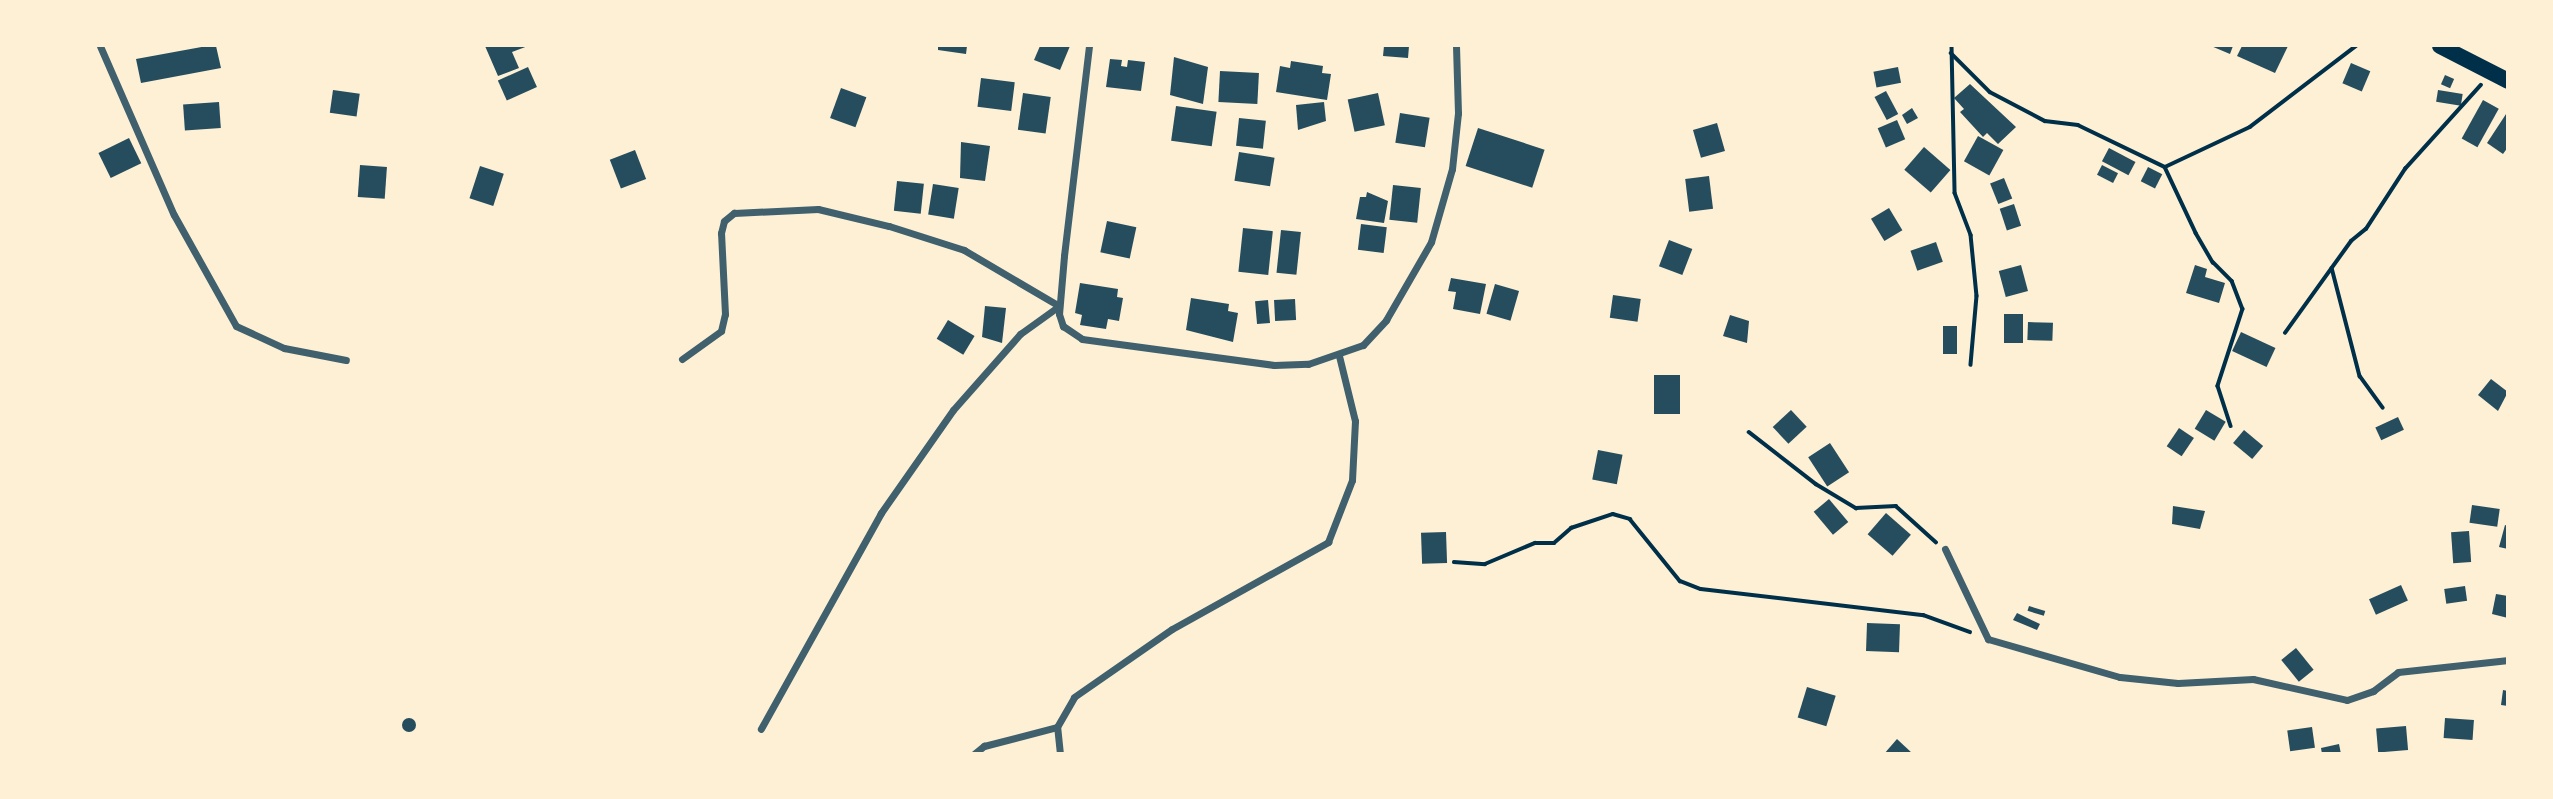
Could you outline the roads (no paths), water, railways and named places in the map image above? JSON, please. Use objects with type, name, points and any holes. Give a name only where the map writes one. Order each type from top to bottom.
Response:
[{"type":"main road","points":[[2440,46],[2508,81]]},
{"type":"street","points":[[100,46],[174,215],[236,326],[284,348],[346,360]]},
{"type":"street","points":[[1089,46],[1059,306],[1063,326],[1082,339],[1274,365],[1308,364],[1339,356],[1363,345],[1386,320],[1431,242],[1452,169],[1458,113],[1456,46]]},
{"type":"street","points":[[682,359],[721,331],[725,314],[721,233],[724,221],[734,212],[818,209],[889,226],[964,250],[1059,306]]},
{"type":"street","points":[[761,729],[881,513],[953,410],[1020,334],[1059,306]]},
{"type":"street","points":[[1059,754],[1057,727],[1074,697],[1172,629],[1328,542],[1352,480],[1355,421],[1339,356]]},
{"type":"street","points":[[1945,549],[1988,639],[2119,677],[2178,683],[2253,679],[2347,700],[2373,691],[2398,672],[2508,660]]},
{"type":"street","points":[[974,754],[984,746],[1057,727]]}]
